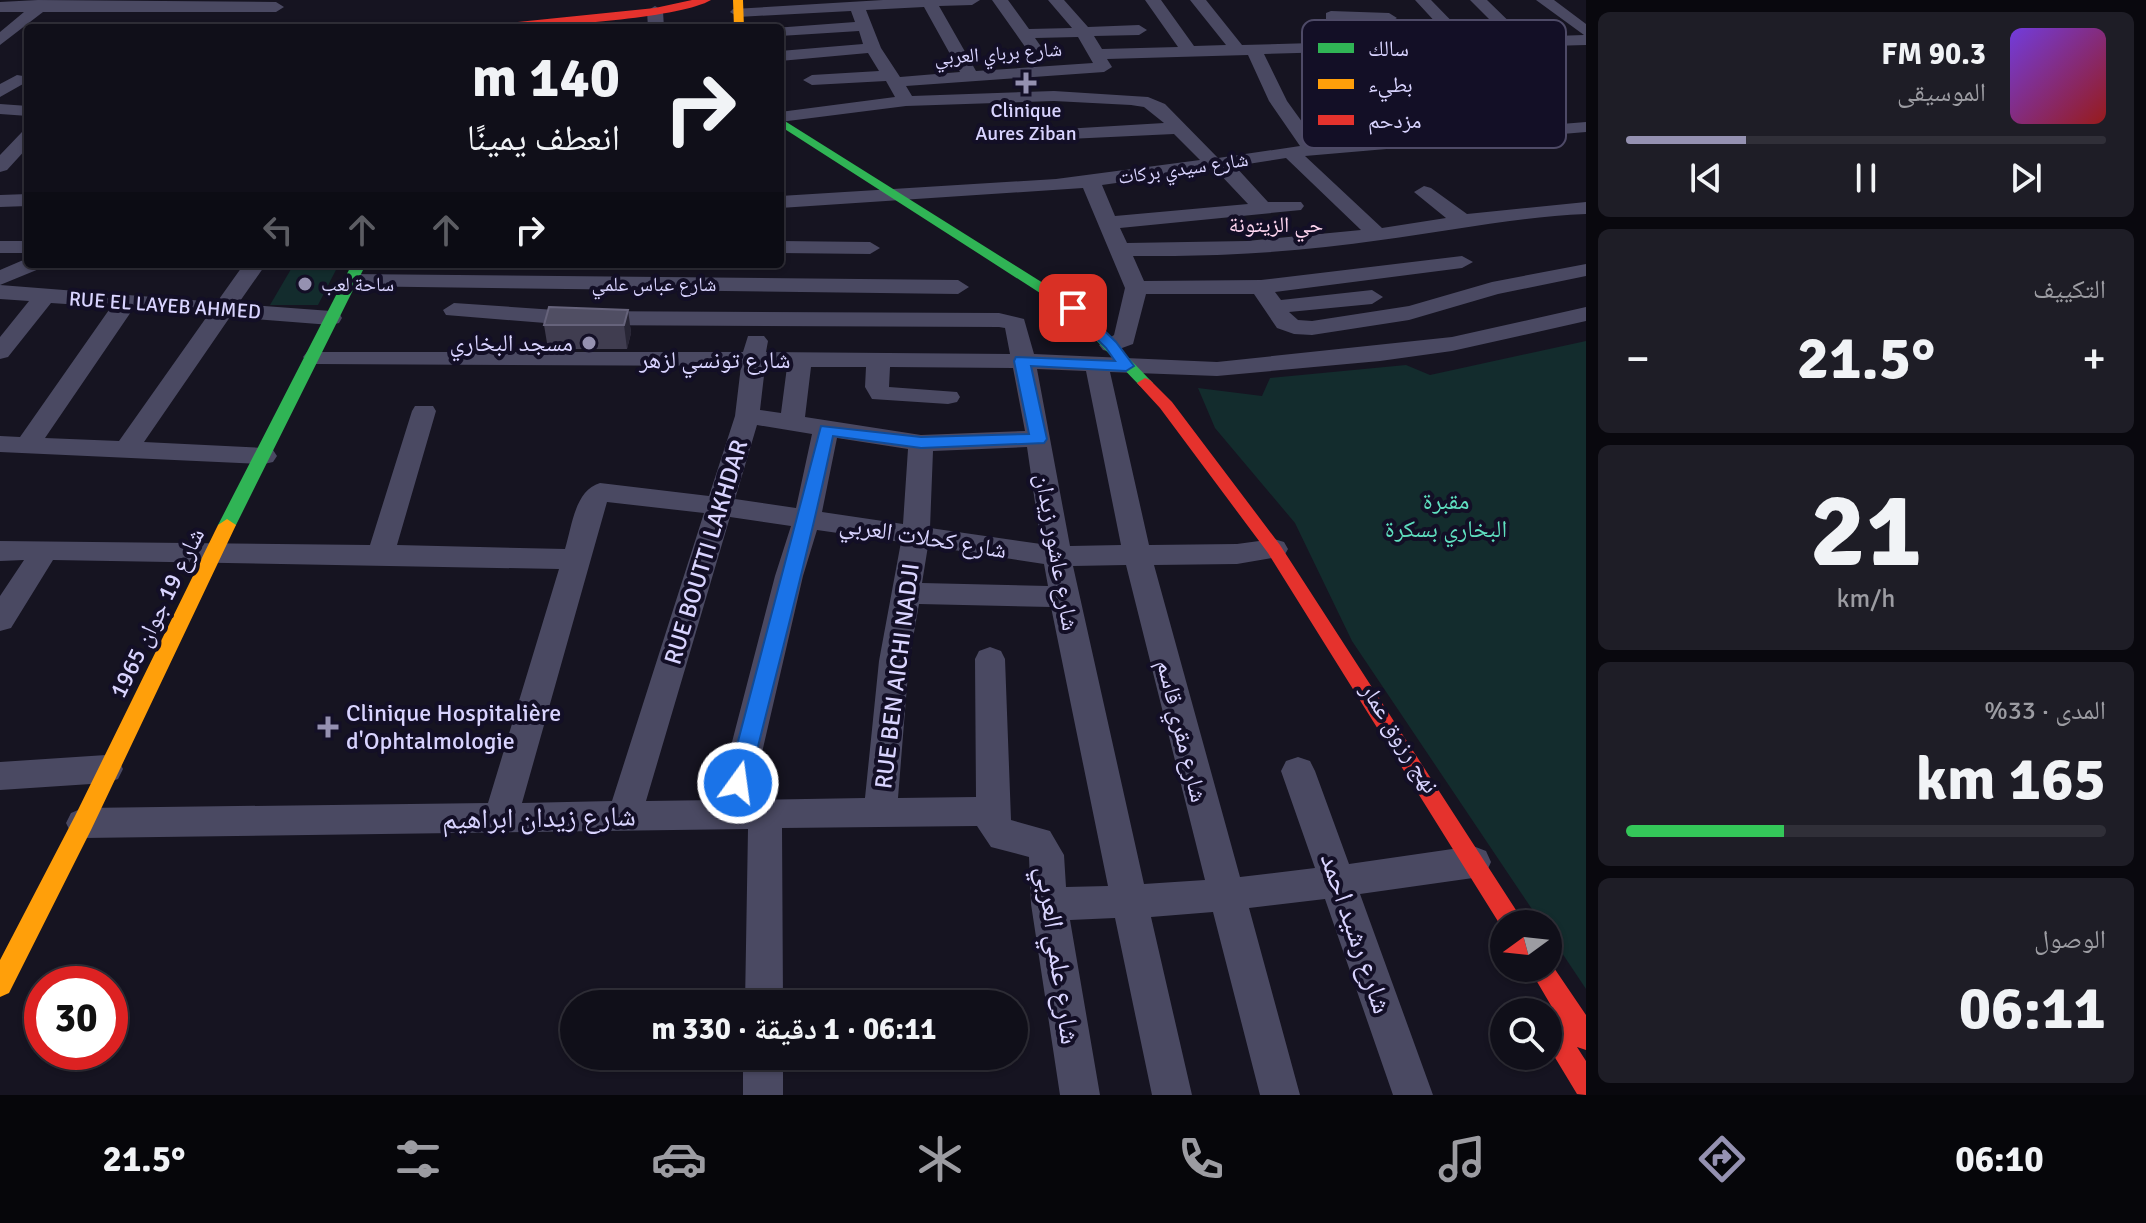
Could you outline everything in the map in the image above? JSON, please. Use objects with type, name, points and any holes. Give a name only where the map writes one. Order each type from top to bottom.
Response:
[{"type":"main road","points":[[581,23],[655,20],[707,0],[735,10]]},
{"type":"main road","points":[[784,122],[1073,308],[1154,421],[1264,551]]},
{"type":"main road","name":"شارع 19 جوان 1965","points":[[0,985],[83,823],[106,769],[214,549],[315,357],[355,272]]},
{"type":"main road","points":[[1112,360],[1166,405],[1264,551]]},
{"type":"main road","name":"نهج رزوق عمار","points":[[1264,551],[1345,696]]},
{"type":"main road","name":"نهج رزوق عمار","points":[[1264,551],[1457,865],[1500,910]]},
{"type":"main road","points":[[1550,982],[1586,1038]]},
{"type":"main road","points":[[1562,1046],[1586,1085]]},
{"type":"street","points":[[735,10],[972,0]]},
{"type":"street","points":[[1000,0],[1051,71]]},
{"type":"street","points":[[1056,0],[1083,31],[1102,60]]},
{"type":"street","points":[[1198,0],[1245,48],[1302,135]]},
{"type":"street","points":[[1322,0],[1334,20]]},
{"type":"street","points":[[1423,0],[1442,20]]},
{"type":"street","points":[[1478,0],[1498,20]]},
{"type":"street","points":[[1544,0],[1586,31]]},
{"type":"street","points":[[929,1],[970,76]]},
{"type":"street","points":[[75,24],[96,4]]},
{"type":"street","points":[[0,7],[96,4],[276,7]]},
{"type":"street","points":[[0,40],[41,5]]},
{"type":"street","points":[[857,6],[873,48],[906,101]]},
{"type":"street","points":[[1153,7],[1188,50]]},
{"type":"street","points":[[1331,16],[1389,18]]},
{"type":"street","points":[[784,31],[866,26]]},
{"type":"street","points":[[1025,34],[1139,30]]},
{"type":"street","name":"شارع برباي العربي","points":[[1566,40],[1586,40]]},
{"type":"street","name":"شارع برباي العربي","points":[[812,80],[1051,71],[1102,60],[1188,50],[1302,47]]},
{"type":"street","points":[[784,56],[873,48]]},
{"type":"street","points":[[0,92],[17,80]]},
{"type":"street","points":[[784,118],[906,101],[1054,96],[1148,102],[1159,108],[1262,208]]},
{"type":"street","points":[[0,109],[24,111]]},
{"type":"street","name":"شارع سيدي بركات","points":[[1566,129],[1586,127]]},
{"type":"street","points":[[1047,135],[1178,128]]},
{"type":"street","points":[[1566,136],[1582,147]]},
{"type":"street","points":[[2,161],[24,140]]},
{"type":"street","name":"شارع سيدي بركات","points":[[784,205],[814,225],[898,196],[1090,181],[1290,152],[1344,148]]},
{"type":"street","points":[[1290,152],[1378,235]]},
{"type":"street","points":[[2,161],[24,159]]},
{"type":"street","points":[[1090,181],[1136,288],[1125,339],[1112,360]]},
{"type":"street","points":[[1424,192],[1461,220]]},
{"type":"street","points":[[0,201],[24,200]]},
{"type":"street","points":[[1107,223],[1294,206]]},
{"type":"street","points":[[1119,249],[1205,249],[1378,235],[1534,209],[1586,208]]},
{"type":"street","points":[[1186,215],[1205,249]]},
{"type":"street","points":[[784,244],[814,225]]},
{"type":"street","points":[[814,225],[870,248]]},
{"type":"street","points":[[814,225],[814,284]]},
{"type":"street","points":[[1422,227],[1492,289]]},
{"type":"street","points":[[1136,288],[1261,287],[1462,262]]},
{"type":"street","points":[[0,278],[24,267]]},
{"type":"street","points":[[127,448],[252,268]]},
{"type":"street","points":[[1261,287],[1288,325],[1312,328],[1434,308],[1492,289],[1586,270]]},
{"type":"street","name":"شارع عباس علمي","points":[[355,272],[571,283],[688,274],[765,285],[958,287]]},
{"type":"street","points":[[523,358],[538,314],[571,283]]},
{"type":"street","name":"RUE BOUTTI LAKHDAR","points":[[625,815],[747,416],[765,285]]},
{"type":"street","name":"RUE EL LAYEB AHMED","points":[[0,292],[331,318]]},
{"type":"street","points":[[0,352],[45,295]]},
{"type":"street","points":[[1275,307],[1372,297]]},
{"type":"street","points":[[27,445],[125,304]]},
{"type":"street","name":"شارع عاشور زيدان","points":[[454,310],[1009,321],[1016,324],[1039,439],[1064,597],[1172,1095]]},
{"type":"street","name":"شارع تونسي لزهر","points":[[315,357],[1112,360],[1217,369],[1380,354],[1500,335],[1586,314]]},
{"type":"street","points":[[792,424],[800,360]]},
{"type":"street","name":"شارع مقري قاسم","points":[[1112,360],[1137,554],[1280,1095]]},
{"type":"street","points":[[878,361],[877,387],[881,394],[948,397]]},
{"type":"street","points":[[380,556],[424,411]]},
{"type":"street","points":[[747,416],[921,443],[1039,439]]},
{"type":"street","points":[[763,990],[748,813],[789,576],[807,519],[826,430]]},
{"type":"street","name":"RUE BEN AICHI NADJI","points":[[880,814],[904,593],[916,534],[921,443]]},
{"type":"street","points":[[0,444],[264,456]]},
{"type":"street","name":"شارع كحلات العربي","points":[[501,818],[595,495],[600,492],[720,506],[1057,556],[1264,551]]},
{"type":"street","points":[[0,551],[214,549],[380,556],[576,559]]},
{"type":"street","points":[[0,620],[45,550]]},
{"type":"street","points":[[904,593],[1064,597]]},
{"type":"street","points":[[990,659],[995,811]]},
{"type":"street","points":[[0,776],[106,769]]},
{"type":"street","name":"شارع رشيد احمد","points":[[1298,771],[1413,1095]]},
{"type":"street","name":"شارع زيدان ابراهيم","points":[[83,823],[995,811]]},
{"type":"street","name":"شارع علمي العربي","points":[[995,811],[994,825],[1003,836],[1038,842],[1043,849],[1080,1095]]},
{"type":"street","points":[[1049,904],[1226,897],[1457,865]]},
{"type":"street","points":[[763,1070],[763,1095]]},
{"type":"green space","name":"ساحة لعب","points":[[292,268],[337,268],[318,305],[270,305]]},
{"type":"green space","name":"مقبرة البخاري بسكرة","points":[[1586,341],[1586,989],[1562,953],[1562,910],[1533,910],[1352,641],[1295,523],[1215,428],[1198,388],[1262,396],[1270,378],[1406,365],[1430,375]]},
{"type":"building","points":[[549,307],[628,310],[624,325],[544,325]]},
{"type":"traffic: fast","points":[[784,124],[1073,308],[1145,383]]},
{"type":"traffic: fast","points":[[227,525],[357,268]]},
{"type":"traffic: slow","points":[[738,0],[739,24]]},
{"type":"traffic: slow","points":[[0,985],[83,823],[227,525]]},
{"type":"traffic: jam","points":[[528,24],[655,11],[706,0]]},
{"type":"traffic: jam","points":[[1145,383],[1166,405],[1274,549],[1504,910]]},
{"type":"traffic: jam","points":[[1550,982],[1586,1038]]},
{"type":"traffic: jam","points":[[1562,1046],[1586,1085]]},
{"type":"place","name":"Clinique Aures Ziban","points":[[1026,83]]},
{"type":"place","name":"ساحة لعب","points":[[305,284]]},
{"type":"place","name":"مسجد البخاري","points":[[589,343]]},
{"type":"place","name":"Clinique Hospitalière d'Ophtalmologie","points":[[328,727]]},
{"type":"district","name":"حي الزيتونة","points":[[1276,224]]},
{"type":"route","points":[[738,783],[789,576],[807,519],[826,430],[921,443],[1039,439],[1022,361],[1126,366],[1111,345],[1073,308]]}]
